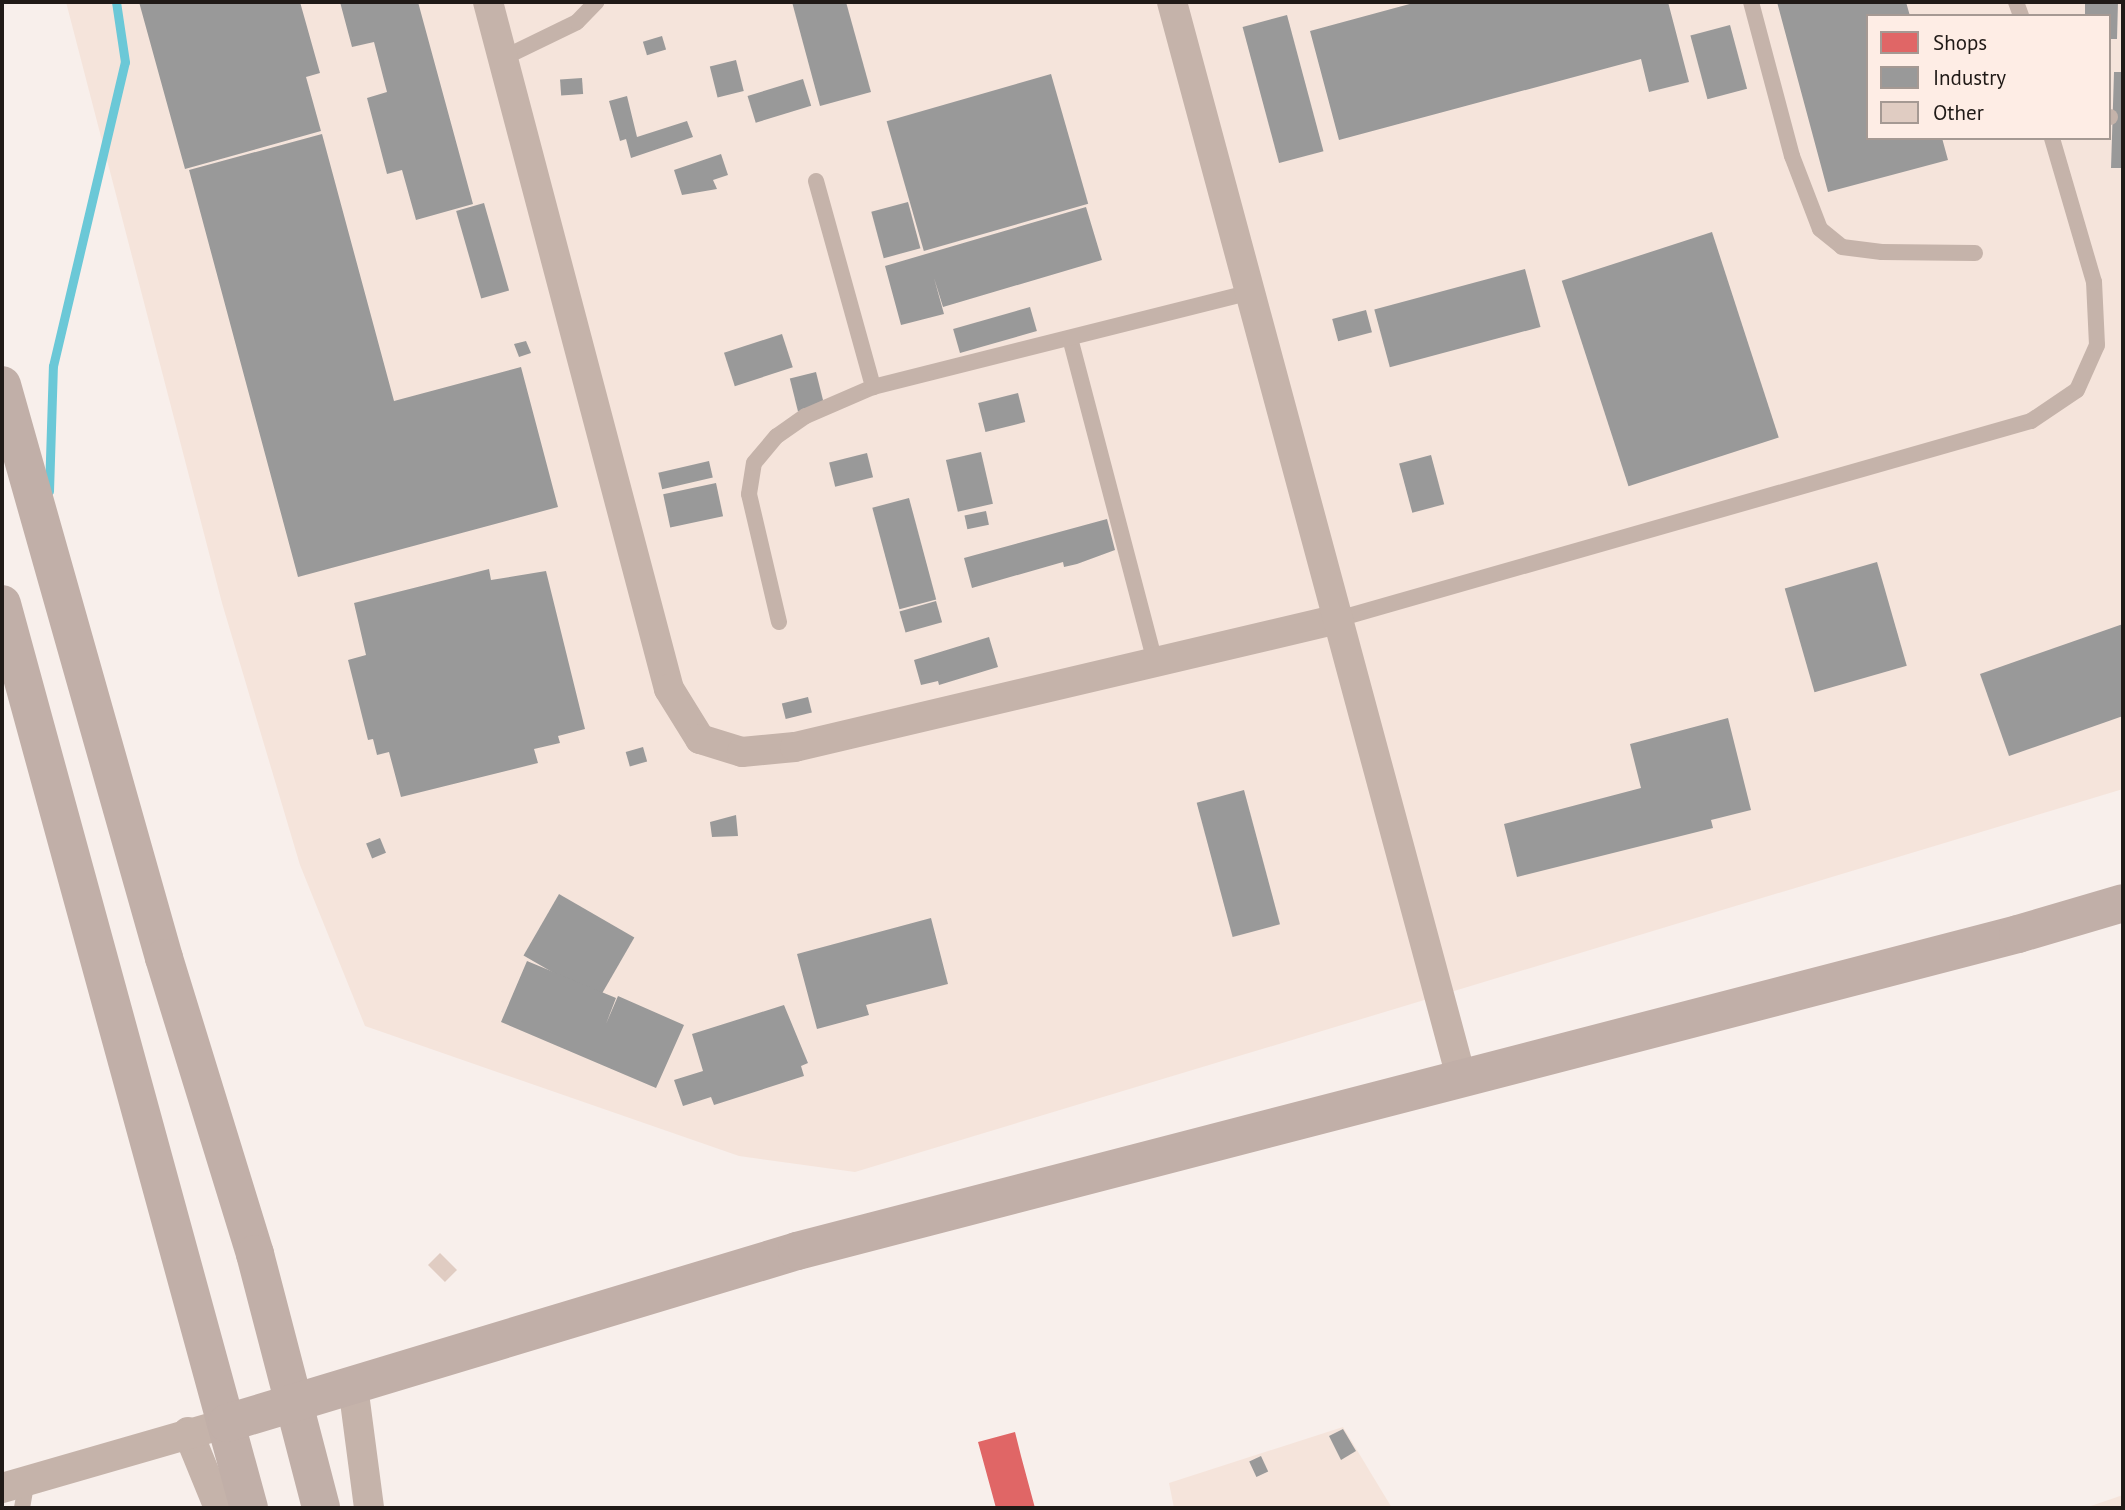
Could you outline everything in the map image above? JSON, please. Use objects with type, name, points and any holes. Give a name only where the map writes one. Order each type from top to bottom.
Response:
[{"type":"highway","points":[[2,385],[164,958],[255,1254],[321,1508]]},
{"type":"highway","points":[[2,604],[249,1508]]},
{"type":"highway","points":[[227,1423],[797,1251],[2018,934],[2123,903]]},
{"type":"street","points":[[488,2],[669,689],[700,740],[742,752],[795,747],[1338,619]]},
{"type":"street","points":[[1172,2],[1461,1077]]},
{"type":"street","points":[[353,1386],[369,1508]]},
{"type":"street","points":[[17,1492],[188,1432],[227,1423]]},
{"type":"street","points":[[188,1432],[219,1508]]},
{"type":"lane","points":[[503,58],[577,22],[596,2]]},
{"type":"lane","points":[[1751,2],[1791,156],[1820,229],[1842,247],[1882,252],[1975,253]]},
{"type":"lane","points":[[1338,619],[2031,421],[2066,398],[2077,390],[2097,345],[2094,282],[2053,140]]},
{"type":"lane","points":[[816,181],[873,387]]},
{"type":"lane","points":[[779,622],[749,494],[754,463],[777,436],[806,416],[873,387],[1250,292]]},
{"type":"lane","points":[[1070,338],[1155,662]]},
{"type":"shaded area","points":[[66,2],[2123,2],[2123,789],[855,1172],[739,1156],[365,1026],[300,865],[222,603]]},
{"type":"shaded area","points":[[1343,1427],[1392,1508],[1174,1508],[1169,1483]]},
{"type":"shaded area","points":[[2123,1495],[2123,1508],[2085,1508]]},
{"type":"building: Shops","points":[[1015,1432],[1035,1508],[996,1508],[978,1442]]},
{"type":"building: Industry","points":[[139,2],[300,2],[320,73],[306,77],[321,131],[185,169]]},
{"type":"building: Industry","points":[[340,2],[418,2],[473,204],[416,220],[402,170],[387,174],[367,98],[387,92],[374,42],[352,47]]},
{"type":"building: Industry","points":[[792,2],[846,2],[871,92],[820,106]]},
{"type":"building: Industry","points":[[1417,2],[1668,2],[1689,82],[1649,92],[1641,59],[1339,140],[1310,31]]},
{"type":"building: Industry","points":[[1777,2],[1906,2],[1909,14],[1866,14],[1866,140],[1943,140],[1948,160],[1828,192]]},
{"type":"building: Industry","points":[[2085,2],[2118,2],[2117,39],[2111,39],[2111,14],[2085,14]]},
{"type":"building: Industry","points":[[1287,15],[1323,151],[1279,163],[1243,27]]},
{"type":"building: Industry","points":[[1730,25],[1747,89],[1707,99],[1690,36]]},
{"type":"building: Industry","points":[[662,36],[666,49],[647,55],[643,42]]},
{"type":"building: Industry","points":[[736,60],[744,91],[718,98],[710,67]]},
{"type":"building: Industry","points":[[2114,72],[2123,72],[2123,168],[2111,168]]},
{"type":"building: Industry","points":[[1051,74],[1088,204],[924,251],[887,121]]},
{"type":"building: Industry","points":[[582,78],[583,94],[561,95],[560,80]]},
{"type":"building: Industry","points":[[803,79],[811,106],[756,123],[748,96]]},
{"type":"building: Industry","points":[[627,96],[637,137],[687,121],[693,137],[631,158],[626,139],[620,141],[609,101]]},
{"type":"building: Industry","points":[[322,134],[394,401],[521,367],[558,507],[298,577],[189,170]]},
{"type":"building: Industry","points":[[721,154],[728,175],[713,180],[717,189],[682,195],[674,170]]},
{"type":"building: Industry","points":[[908,202],[920,248],[884,258],[871,212]]},
{"type":"building: Industry","points":[[484,203],[509,290],[481,298],[456,211]]},
{"type":"building: Industry","points":[[1086,207],[1102,260],[943,307],[934,278],[944,314],[901,325],[885,266]]},
{"type":"building: Industry","points":[[1712,232],[1779,437],[1628,486],[1562,281]]},
{"type":"building: Industry","points":[[1525,269],[1541,327],[1390,367],[1374,309]]},
{"type":"building: Industry","points":[[1030,307],[1037,331],[960,353],[953,329]]},
{"type":"building: Industry","points":[[1366,310],[1372,332],[1338,341],[1332,319]]},
{"type":"building: Industry","points":[[782,334],[793,367],[735,386],[724,353]]},
{"type":"building: Industry","points":[[526,341],[531,353],[519,357],[514,344]]},
{"type":"building: Industry","points":[[816,372],[824,405],[798,412],[790,379]]},
{"type":"building: Industry","points":[[1018,393],[1025,422],[985,432],[978,403]]},
{"type":"building: Industry","points":[[981,452],[993,504],[958,512],[946,460]]},
{"type":"building: Industry","points":[[867,453],[873,477],[835,487],[829,462]]},
{"type":"building: Industry","points":[[1431,455],[1444,504],[1412,513],[1399,464]]},
{"type":"building: Industry","points":[[709,461],[713,478],[662,489],[658,473]]},
{"type":"building: Industry","points":[[716,483],[723,516],[670,527],[663,494]]},
{"type":"building: Industry","points":[[909,498],[936,599],[899,609],[872,508]]},
{"type":"building: Industry","points":[[986,511],[989,525],[967,529],[964,516]]},
{"type":"building: Industry","points":[[1107,519],[1115,550],[1077,564],[1064,567],[1063,562],[972,588],[964,558]]},
{"type":"building: Industry","points":[[1877,562],[1907,666],[1814,692],[1785,588]]},
{"type":"building: Industry","points":[[489,569],[491,580],[546,571],[585,729],[558,736],[560,743],[534,749],[538,763],[401,797],[389,752],[377,755],[373,739],[368,740],[348,660],[366,655],[354,603]]},
{"type":"building: Industry","points":[[936,601],[942,622],[906,633],[899,611]]},
{"type":"building: Industry","points":[[2123,624],[2123,716],[2009,756],[1980,674]]},
{"type":"building: Industry","points":[[989,637],[998,667],[939,685],[938,681],[921,685],[914,660]]},
{"type":"building: Industry","points":[[808,697],[812,713],[786,719],[782,704]]},
{"type":"building: Industry","points":[[1728,718],[1751,810],[1711,820],[1713,828],[1517,877],[1504,824],[1641,788],[1630,744]]},
{"type":"building: Industry","points":[[643,747],[647,761],[630,766],[626,752]]},
{"type":"building: Industry","points":[[1244,790],[1280,924],[1233,937],[1197,803]]},
{"type":"building: Industry","points":[[736,815],[738,836],[712,837],[710,822]]},
{"type":"building: Industry","points":[[380,838],[386,853],[372,858],[366,844]]},
{"type":"building: Industry","points":[[559,894],[634,937],[599,999],[524,955]]},
{"type":"building: Industry","points":[[931,918],[948,984],[866,1005],[869,1015],[817,1029],[797,954]]},
{"type":"building: Industry","points":[[527,961],[616,998],[606,1024],[618,996],[684,1025],[656,1088],[501,1022]]},
{"type":"building: Industry","points":[[784,1005],[808,1063],[801,1066],[804,1076],[714,1105],[711,1097],[683,1106],[674,1080],[703,1071],[692,1034]]},
{"type":"building: Industry","points":[[1343,1429],[1356,1451],[1341,1460],[1329,1436]]},
{"type":"building: Industry","points":[[1261,1456],[1268,1471],[1256,1477],[1249,1461]]},
{"type":"building: Other","points":[[440,1253],[457,1270],[445,1282],[428,1265]]},
{"type":"waterway","points":[[49,491],[53,366],[125,62],[116,2]]}]
